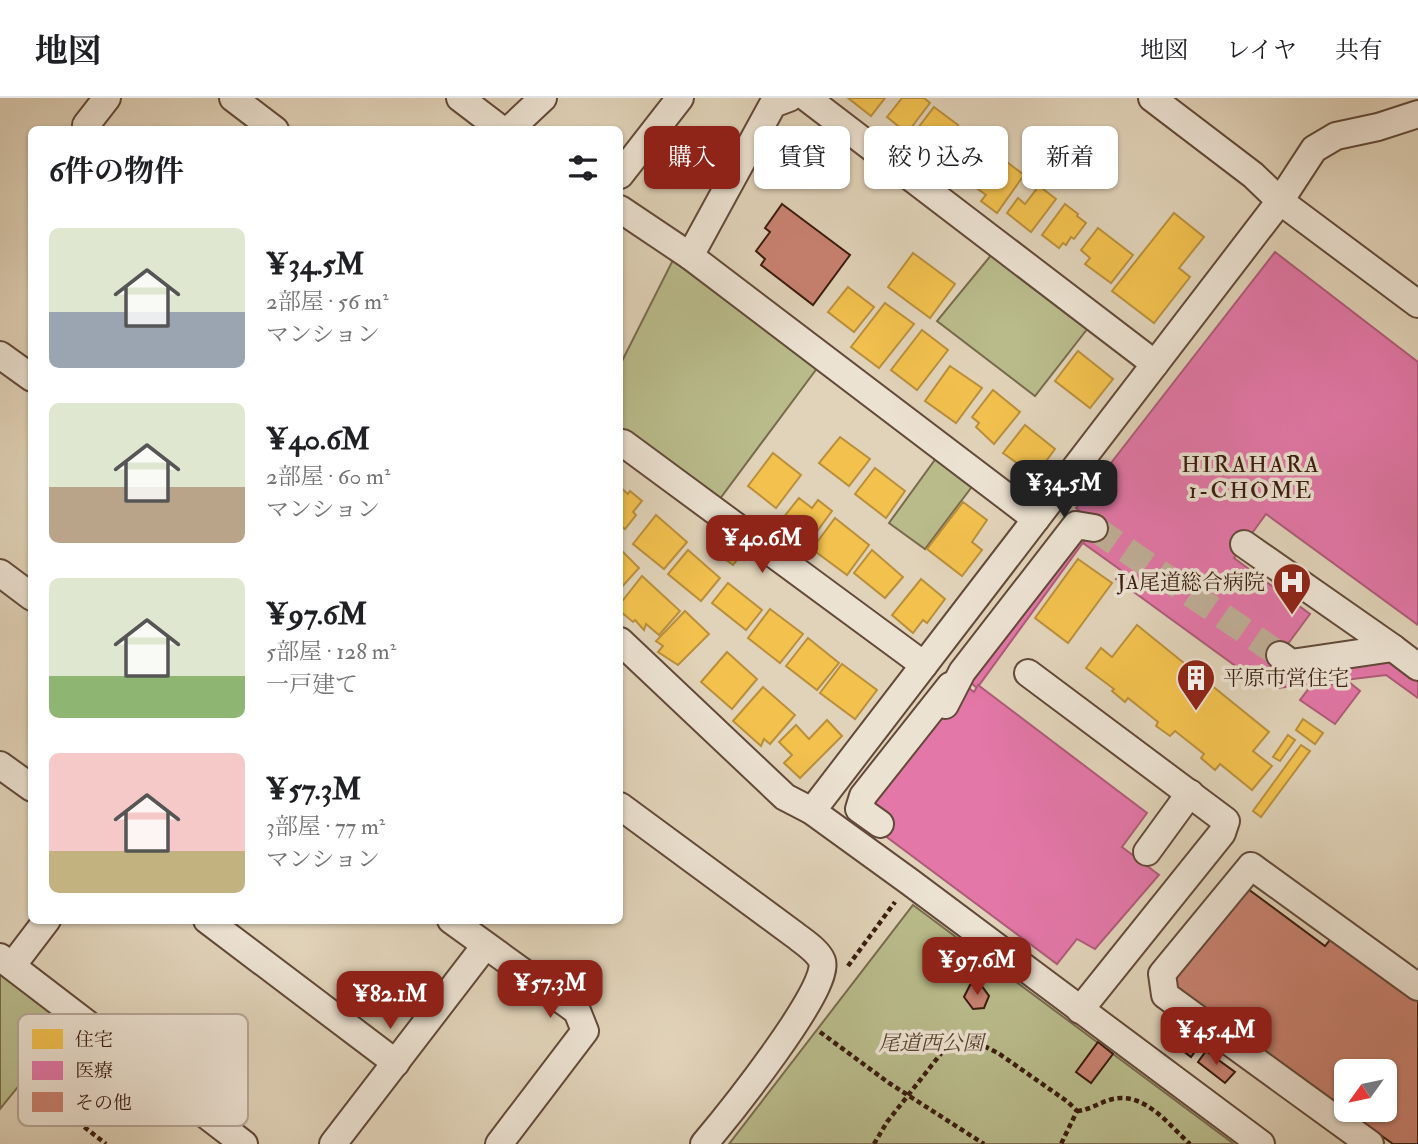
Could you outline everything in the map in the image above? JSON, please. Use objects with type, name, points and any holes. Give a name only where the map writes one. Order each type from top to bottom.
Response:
[{"type":"street","points":[[86,126],[107,98]]},
{"type":"street","points":[[233,98],[270,126]]},
{"type":"street","points":[[460,98],[497,126]]},
{"type":"street","points":[[513,126],[543,98]]},
{"type":"street","points":[[623,171],[680,98]]},
{"type":"street","points":[[690,256],[773,104],[789,98]]},
{"type":"street","points":[[807,98],[1155,364]]},
{"type":"street","points":[[1152,98],[1253,175],[1280,201],[1418,304]]},
{"type":"street","points":[[812,811],[1280,201],[1314,149],[1336,136],[1378,127],[1418,114]]},
{"type":"street","points":[[623,211],[690,256],[1036,519]]},
{"type":"street","points":[[623,444],[924,665]]},
{"type":"street","points":[[880,824],[859,809],[863,796],[1076,525],[1094,528]]},
{"type":"street","points":[[1244,544],[1418,667]]},
{"type":"street","points":[[0,573],[28,594]]},
{"type":"street","points":[[623,644],[785,797],[812,811],[910,882],[1261,1144]]},
{"type":"street","points":[[1280,656],[1291,663],[1393,648]]},
{"type":"street","points":[[945,705],[962,672]]},
{"type":"street","points":[[1028,673],[1226,821],[1222,833],[1080,1010]]},
{"type":"street","points":[[0,765],[28,785]]},
{"type":"street","points":[[1147,852],[1190,793]]},
{"type":"street","points":[[623,808],[795,936],[813,950],[822,962],[822,975],[800,1016],[704,1144]]},
{"type":"street","points":[[1370,1144],[1165,995],[1162,974],[1251,866],[1418,987]]},
{"type":"street","points":[[43,924],[6,962],[74,1014]]},
{"type":"street","points":[[212,924],[396,1063]]},
{"type":"street","points":[[456,924],[577,1010],[585,1031],[499,1144]]},
{"type":"street","points":[[333,1144],[485,946]]},
{"type":"street","points":[[220,1126],[244,1144]]},
{"type":"path","points":[[822,962],[844,972],[910,882]]},
{"type":"path","points":[[816,1029],[908,1096],[984,1144]]},
{"type":"path","points":[[874,1144],[887,1122],[943,1051],[970,1039],[998,1053],[1077,1111]]},
{"type":"path","points":[[1077,1111],[1115,1098],[1127,1097],[1141,1101],[1190,1144]]},
{"type":"path","points":[[1061,1144],[1077,1111]]},
{"type":"path","points":[[83,1126],[106,1144]]},
{"type":"green space","points":[[992,254],[1088,328],[1035,396],[937,321]]},
{"type":"green space","points":[[674,258],[818,367],[719,500],[623,429],[623,359]]},
{"type":"green space","points":[[937,457],[974,484],[925,549],[889,523]]},
{"type":"green space","name":"尾道西公園","points":[[913,905],[1234,1144],[729,1144]]},
{"type":"green space","points":[[0,973],[55,1014],[18,1014],[18,1087],[0,1109]]},
{"type":"building: 住宅","points":[[848,98],[885,98],[871,116]]},
{"type":"building: 住宅","points":[[902,98],[924,98],[930,103],[912,126],[898,126],[887,117]]},
{"type":"building: 住宅","points":[[934,107],[958,125],[957,126],[919,126]]},
{"type":"building: 住宅","points":[[1008,163],[1022,173],[1022,178],[997,213],[981,201],[986,195],[978,189],[1008,189]]},
{"type":"building: 住宅","points":[[1037,189],[1043,189],[1056,199],[1031,232],[1007,213],[1018,198],[1025,204]]},
{"type":"building: 住宅","points":[[1065,204],[1086,223],[1074,239],[1071,237],[1066,245],[1063,243],[1059,248],[1042,235]]},
{"type":"building: 住宅","points":[[1174,213],[1204,237],[1179,268],[1190,277],[1154,323],[1112,291]]},
{"type":"building: 住宅","points":[[1098,228],[1133,255],[1111,283],[1085,264],[1090,258],[1081,250]]},
{"type":"building: 住宅","points":[[913,253],[955,284],[930,318],[888,287]]},
{"type":"building: 住宅","points":[[848,287],[874,307],[854,332],[828,312]]},
{"type":"building: 住宅","points":[[885,303],[914,324],[879,368],[851,347]]},
{"type":"building: 住宅","points":[[922,330],[948,350],[917,390],[891,370]]},
{"type":"building: 住宅","points":[[1078,351],[1113,379],[1090,408],[1055,381]]},
{"type":"building: 住宅","points":[[950,366],[982,388],[956,423],[925,401]]},
{"type":"building: 住宅","points":[[993,390],[1020,412],[994,444],[976,427],[979,423],[972,417]]},
{"type":"building: 住宅","points":[[1025,425],[1055,449],[1035,476],[1003,453]]},
{"type":"building: 住宅","points":[[840,437],[870,459],[849,486],[819,463]]},
{"type":"building: 住宅","points":[[773,453],[801,475],[776,508],[748,486]]},
{"type":"building: 住宅","points":[[875,468],[905,491],[886,518],[855,494]]},
{"type":"building: 住宅","points":[[623,490],[628,494],[630,491],[642,501],[633,512],[636,515],[625,529]]},
{"type":"building: 住宅","points":[[799,498],[812,508],[818,500],[832,511],[804,549],[782,532],[789,522],[783,518]]},
{"type":"building: 住宅","points":[[963,502],[987,520],[972,542],[982,550],[962,576],[927,549]]},
{"type":"building: 住宅","points":[[656,515],[687,542],[664,569],[633,544]]},
{"type":"building: 住宅","points":[[835,518],[869,545],[847,575],[812,549]]},
{"type":"building: 住宅","points":[[728,542],[743,553],[733,565],[719,555]]},
{"type":"building: 住宅","points":[[688,550],[720,578],[701,601],[668,574]]},
{"type":"building: 住宅","points":[[872,550],[903,577],[885,598],[854,573]]},
{"type":"building: 住宅","points":[[623,552],[639,568],[623,586]]},
{"type":"building: 住宅","points":[[1078,559],[1112,583],[1068,643],[1035,618]]},
{"type":"building: 住宅","points":[[642,576],[680,611],[659,635],[646,624],[644,630],[635,620],[633,622],[623,614],[623,600]]},
{"type":"building: 住宅","points":[[921,579],[945,599],[927,623],[923,620],[913,633],[892,615]]},
{"type":"building: 住宅","points":[[728,583],[762,610],[746,630],[712,603]]},
{"type":"building: 住宅","points":[[770,609],[803,634],[780,663],[748,638]]},
{"type":"building: 住宅","points":[[685,611],[709,634],[678,665],[658,652],[663,646],[656,641]]},
{"type":"building: 住宅","name":"平原市営住宅","points":[[1137,625],[1269,732],[1253,751],[1272,766],[1252,790],[1220,764],[1215,770],[1201,758],[1204,754],[1175,731],[1170,736],[1156,726],[1158,722],[1128,698],[1125,702],[1112,691],[1114,689],[1086,668],[1101,648],[1112,657]]},
{"type":"building: 住宅","points":[[808,638],[839,663],[817,690],[786,666]]},
{"type":"building: 住宅","points":[[727,652],[757,679],[732,709],[701,682]]},
{"type":"building: 住宅","points":[[842,664],[877,690],[855,719],[820,693]]},
{"type":"building: 住宅","points":[[763,687],[795,715],[770,744],[764,739],[761,746],[733,721]]},
{"type":"building: 住宅","points":[[1303,719],[1323,733],[1315,744],[1296,730]]},
{"type":"building: 住宅","points":[[827,720],[842,736],[800,778],[784,763],[792,755],[779,742],[796,725],[809,739]]},
{"type":"building: 住宅","points":[[1288,735],[1295,740],[1280,761],[1273,757]]},
{"type":"building: 住宅","points":[[1301,745],[1310,751],[1261,817],[1253,811]]},
{"type":"building: 医療","points":[[1275,252],[1418,362],[1418,625],[1266,514],[1234,558],[1310,614],[1259,683],[1116,579],[1122,571],[1083,543],[1097,525],[1076,508]]},
{"type":"building: 医療","points":[[1086,530],[1090,533],[977,688],[970,682]]},
{"type":"building: 医療","points":[[1387,659],[1418,682],[1418,698],[1386,675],[1278,688],[1263,678],[1271,667],[1283,674]]},
{"type":"building: 医療","points":[[1349,682],[1360,691],[1335,724],[1300,700],[1310,687]]},
{"type":"building: 医療","points":[[962,683],[974,692],[978,685],[1147,813],[1122,847],[1159,875],[1095,949],[1077,939],[1057,964],[876,829],[867,807]]},
{"type":"building: その他","points":[[782,204],[850,255],[813,305],[761,265],[765,259],[756,251],[770,232],[765,228]]},
{"type":"building: その他","points":[[1244,886],[1325,946],[1333,936],[1418,998],[1418,1144],[1393,1144],[1363,1122],[1397,1122],[1397,1059],[1334,1059],[1334,1101],[1172,984]]},
{"type":"building: その他","points":[[970,985],[981,985],[989,996],[984,1008],[973,1009],[964,997]]},
{"type":"building: その他","points":[[1181,1036],[1197,1049],[1191,1057],[1174,1044]]},
{"type":"building: その他","points":[[1098,1042],[1113,1054],[1091,1083],[1076,1072]]},
{"type":"building: その他","points":[[1206,1051],[1235,1072],[1225,1083],[1198,1062]]},
{"type":"tunnel","points":[[1094,528],[1280,655]]},
{"type":"place","name":"JA尾道総合病院","points":[[1292,616]]},
{"type":"place","name":"平原市営住宅","points":[[1196,712]]},
{"type":"district","name":"HIRAHARA 1-CHOME","points":[[1251,477]]}]
